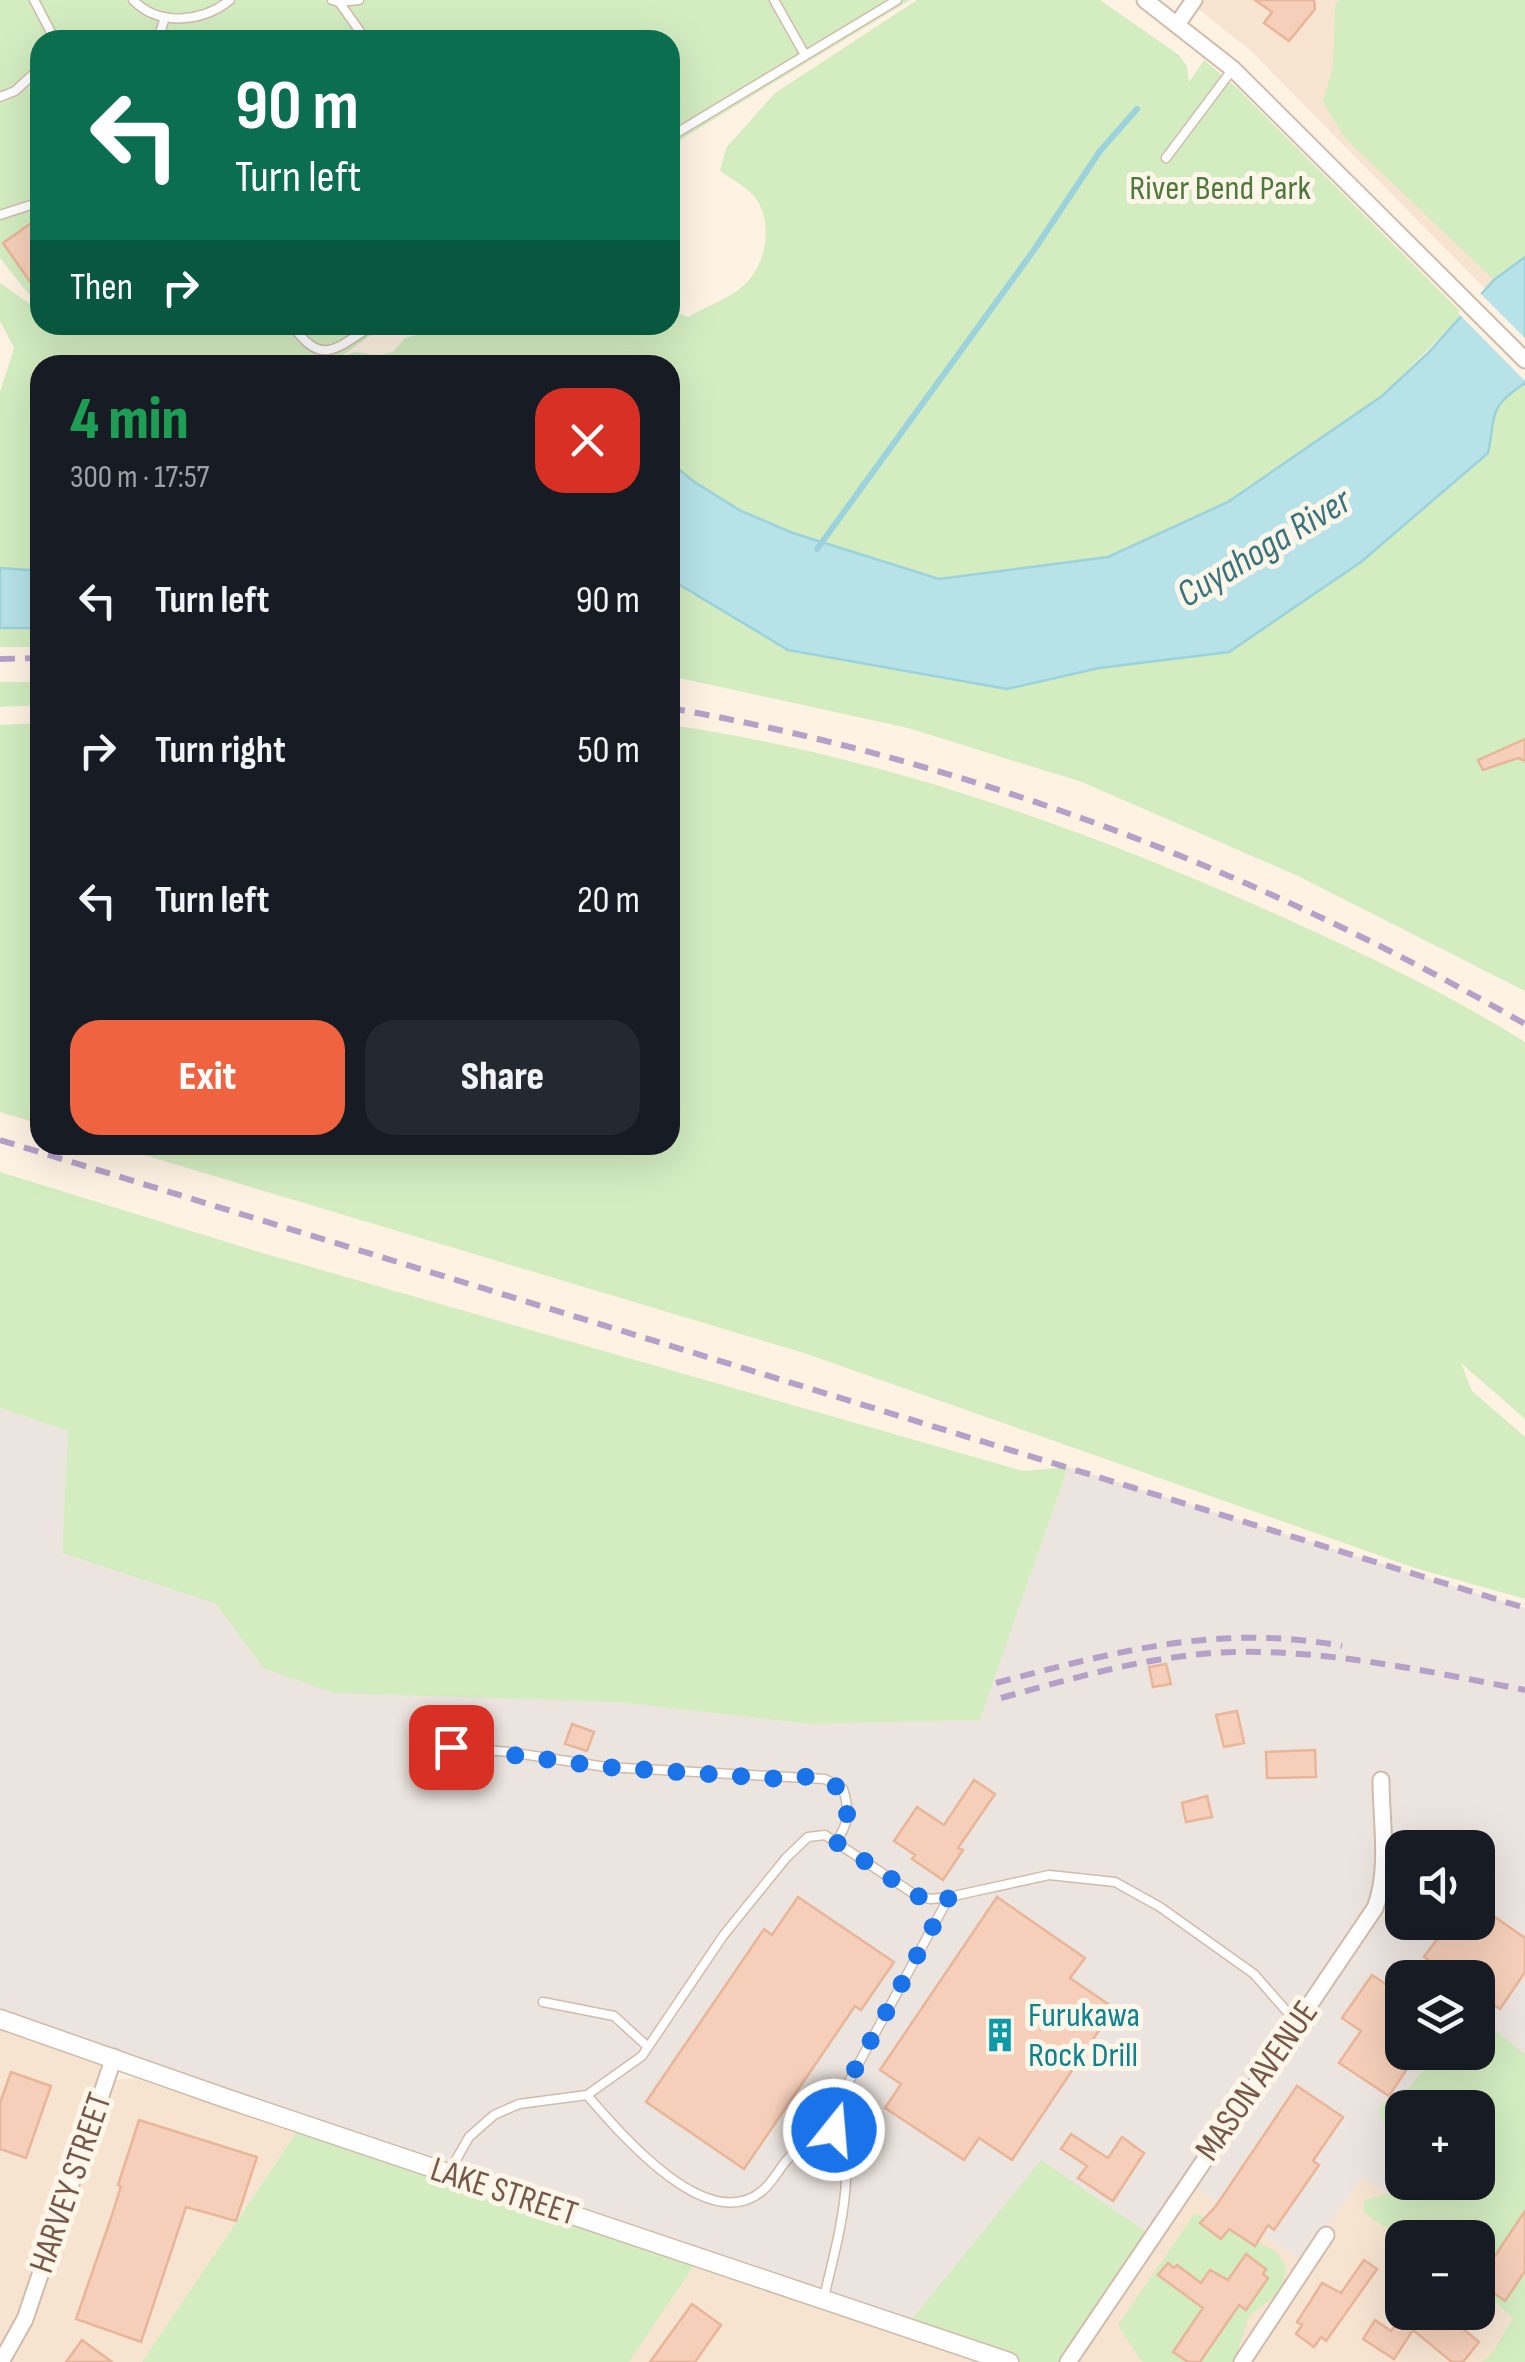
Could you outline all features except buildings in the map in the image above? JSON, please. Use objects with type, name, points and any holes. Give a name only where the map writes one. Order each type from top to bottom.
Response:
[{"type":"street","points":[[1145,0],[1233,69],[1525,360]]},
{"type":"street","points":[[1178,23],[1194,0]]},
{"type":"street","name":"MASON AVENUE","points":[[1068,2362],[1338,1965],[1380,1894],[1381,1780]]},
{"type":"street","name":"LAKE STREET","points":[[0,2019],[1009,2362]]},
{"type":"street","name":"HARVEY STREET","points":[[1,2360],[26,2319],[114,2057]]},
{"type":"street","points":[[1242,2362],[1326,2236]]},
{"type":"lane","points":[[34,0],[50,30]]},
{"type":"lane","points":[[133,0],[166,18],[192,18],[217,10],[230,0]]},
{"type":"lane","points":[[335,1],[359,0]]},
{"type":"lane","points":[[774,0],[805,55]]},
{"type":"lane","points":[[680,131],[897,0]]},
{"type":"lane","points":[[335,1],[358,30]]},
{"type":"lane","points":[[162,30],[166,18]]},
{"type":"lane","points":[[1166,158],[1233,69]]},
{"type":"lane","points":[[0,97],[15,91],[30,77]]},
{"type":"lane","points":[[0,214],[30,205]]},
{"type":"lane","points":[[299,335],[317,351],[331,351],[357,335]]},
{"type":"lane","points":[[422,1744],[606,1767],[782,1779],[812,1776],[842,1789],[850,1810],[836,1842]]},
{"type":"lane","points":[[448,2174],[468,2137],[494,2115],[520,2104],[587,2095],[634,2063],[723,1936],[799,1844],[808,1837],[824,1834],[917,1896],[932,1899],[1050,1875],[1115,1882],[1160,1906],[1260,1978],[1297,2023]]},
{"type":"lane","points":[[587,2095],[674,2183],[718,2200],[751,2198],[764,2190],[808,2136],[831,2119],[949,1897]]},
{"type":"lane","points":[[544,2002],[614,2016],[648,2048]]},
{"type":"lane","points":[[823,2300],[846,2184],[846,2158],[831,2119]]},
{"type":"shaded area","points":[[1187,0],[1525,0],[1525,257],[1485,289],[1250,50]]},
{"type":"shaded area","points":[[0,1408],[68,1431],[62,1553],[216,1604],[263,1668],[810,1724],[980,1720],[1068,1467],[1525,1608],[1525,2146],[1495,2187],[1495,2090],[1385,2090],[1385,2192],[1362,2178],[1302,2261],[1188,2182],[1068,2362],[1009,2362],[0,2019]]},
{"type":"shaded area","points":[[0,2019],[114,2057],[107,2081],[134,2078],[296,2133],[142,2362],[0,2362]]},
{"type":"shaded area","points":[[1525,2146],[1525,2362],[1068,2362],[1188,2182],[1302,2261],[1362,2177],[1385,2191],[1385,2200],[1399,2200],[1431,2220],[1385,2220],[1385,2330],[1495,2330],[1495,2220],[1487,2220]]},
{"type":"shaded area","points":[[1398,2200],[1485,2200],[1471,2220],[1430,2220]]},
{"type":"shaded area","points":[[700,2257],[1009,2362],[629,2362]]},
{"type":"green space","points":[[0,0],[910,0],[680,140],[680,30],[30,30],[30,296],[0,258]]},
{"type":"green space","name":"River Bend Park","points":[[917,0],[1100,0],[1179,55],[1187,66],[1189,82],[1204,60],[1237,88],[1463,314],[1382,396],[1228,502],[1108,557],[939,579],[793,533],[741,511],[680,470],[680,355],[380,355],[393,352],[405,338],[417,335],[680,335],[680,314],[688,317],[737,291],[751,278],[765,245],[765,222],[757,200],[720,171],[726,148],[775,93]]},
{"type":"green space","points":[[1339,0],[1525,0],[1525,257],[1494,280],[1344,137],[1323,101],[1333,67],[1335,6]]},
{"type":"green space","points":[[0,283],[30,304],[30,335],[371,335],[343,355],[30,355],[30,570],[0,568],[0,392],[14,348],[0,321]]},
{"type":"green space","points":[[1525,383],[1525,991],[1298,876],[1082,782],[908,728],[680,678],[680,586],[693,595],[1007,688],[1099,668],[1492,433],[1500,403]]},
{"type":"green space","points":[[0,628],[30,628],[30,647],[0,647]]},
{"type":"green space","points":[[0,682],[30,682],[30,706],[0,707]]},
{"type":"green space","points":[[30,724],[30,1121],[0,1112],[0,725]]},
{"type":"green space","points":[[680,727],[823,754],[1046,821],[1190,877],[1329,938],[1429,987],[1525,1042],[1525,1419],[1461,1363],[1472,1391],[1525,1437],[1525,1599],[1415,1568],[804,1353],[144,1155],[680,1155]]},
{"type":"green space","points":[[0,1172],[259,1252],[1023,1471],[1068,1467],[980,1720],[810,1724],[616,1702],[334,1693],[263,1668],[216,1604],[62,1553],[68,1431],[0,1408]]},
{"type":"green space","points":[[1495,2031],[1525,2055],[1525,2362],[1483,2362],[1513,2318],[1495,2302],[1495,2220],[1385,2220],[1385,2227],[1363,2211],[1365,2200],[1385,2195],[1385,2200],[1495,2200],[1495,2090],[1407,2090],[1423,2070],[1495,2070]]},
{"type":"green space","points":[[1385,2102],[1385,2126],[1379,2112]]},
{"type":"green space","points":[[302,2124],[700,2257],[629,2362],[142,2362]]},
{"type":"green space","points":[[1041,2160],[1152,2236],[1067,2362],[1012,2362],[904,2329]]},
{"type":"green space","points":[[1195,2213],[1274,2250],[1286,2265],[1283,2290],[1249,2316],[1234,2362],[1142,2362],[1118,2325]]},
{"type":"water","name":"Cuyahoga River","points":[[1525,257],[1525,383],[1499,405],[1488,453],[1361,562],[1229,652],[1099,668],[1007,689],[788,650],[680,585],[680,470],[741,511],[793,533],[939,579],[1108,557],[1228,502],[1382,396],[1427,354],[1494,280]]},
{"type":"water","points":[[0,568],[30,570],[30,628],[0,628]]},
{"type":"pier","points":[[1477,290],[1525,338],[1525,381],[1458,313]]},
{"type":"waterway","points":[[817,549],[1034,250],[1100,151],[1137,109]]},
{"type":"railway","points":[[0,659],[30,658]]},
{"type":"railway","points":[[680,710],[894,759],[1003,791],[1111,829],[1321,918],[1525,1024]]},
{"type":"railway","points":[[0,1140],[30,1149]]},
{"type":"railway","points":[[49,1155],[1525,1608]]},
{"type":"railway","points":[[996,1683],[1125,1652],[1210,1639],[1297,1640],[1342,1646]]},
{"type":"railway","points":[[1001,1698],[1146,1662],[1235,1652],[1344,1658],[1525,1690]]},
{"type":"place","name":"Furukawa Rock Drill","points":[[1000,2035]]},
{"type":"route","points":[[451,1747],[606,1767],[782,1779],[812,1776],[842,1789],[850,1810],[836,1842],[917,1896],[949,1897],[834,2108],[834,2130]]}]
